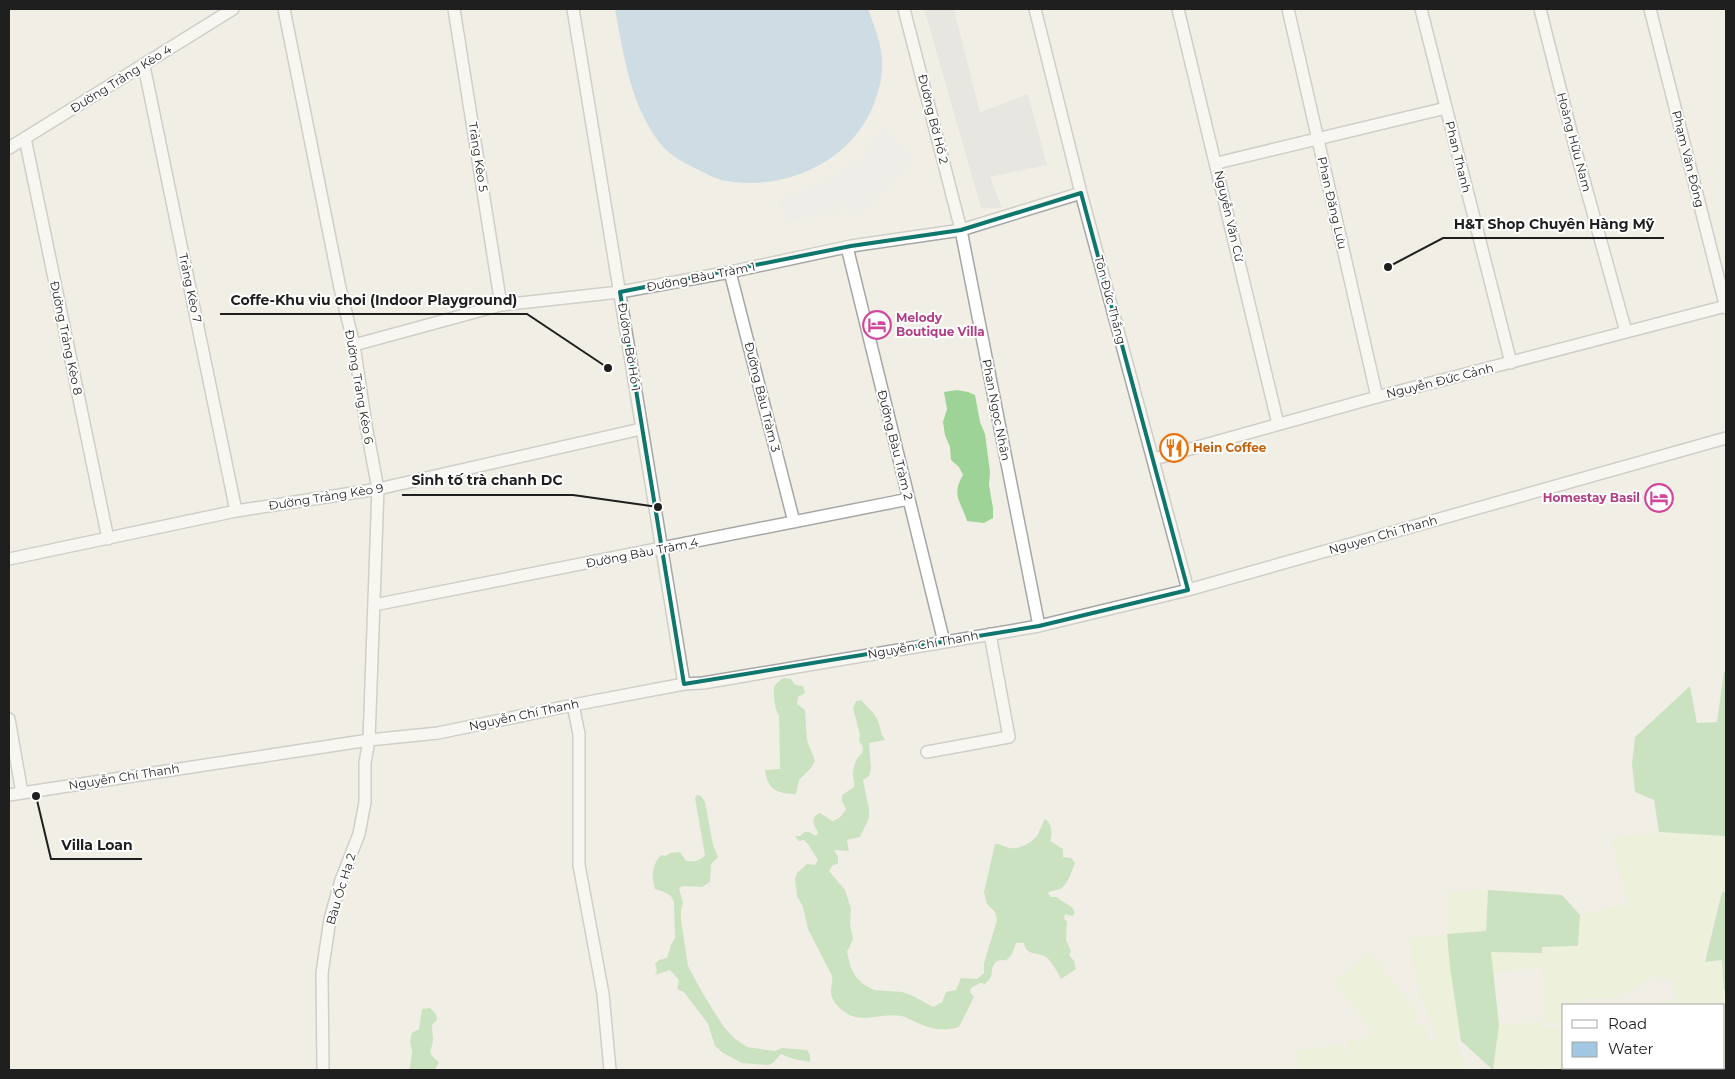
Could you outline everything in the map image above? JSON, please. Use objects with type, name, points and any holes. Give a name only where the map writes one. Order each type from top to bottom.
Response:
[{"type":"street","name":"Đường Trảng Kèo 4","points":[[9,148],[144,66],[233,9]]},
{"type":"street","name":"Đường Trảng Kèo 6","points":[[284,9],[338,279],[354,344],[378,489],[369,740]]},
{"type":"street","name":"Trảng Kèo 5","points":[[454,9],[501,305]]},
{"type":"street","name":"Đường Bờ Hồ 1","points":[[573,9],[684,684]]},
{"type":"street","name":"Đường Bờ Hồ 2","points":[[904,9],[961,230]]},
{"type":"street","name":"Tôn Đức Thắng","points":[[1034,9],[1081,193],[1188,590]]},
{"type":"street","name":"Nguyễn Văn Cừ","points":[[1178,9],[1217,163],[1278,424]]},
{"type":"street","name":"Phan Đăng Lưu","points":[[1288,9],[1377,397]]},
{"type":"street","name":"Phan Thanh","points":[[1421,9],[1511,363]]},
{"type":"street","name":"Hoàng Hữu Nam","points":[[1540,9],[1577,155],[1626,332]]},
{"type":"street","name":"Phạm Văn Đồng","points":[[1650,9],[1726,307]]},
{"type":"street","name":"Trảng Kèo 7","points":[[144,66],[236,511]]},
{"type":"street","points":[[1217,163],[1446,108]]},
{"type":"street","name":"Đường Trảng Kèo 8","points":[[25,138],[108,539]]},
{"type":"street","points":[[961,230],[1081,193]]},
{"type":"street","name":"Đường Bàu Tràm 1","points":[[354,344],[501,305],[620,292],[730,272],[847,247],[961,230]]},
{"type":"street","name":"Phan Ngọc Nhân","points":[[961,230],[1039,626]]},
{"type":"street","name":"Đường Bàu Tràm 2","points":[[847,247],[944,642]]},
{"type":"street","name":"Đường Bàu Tràm 3","points":[[730,272],[794,522]]},
{"type":"street","name":"Nguyễn Đức Cảnh","points":[[1154,459],[1377,397],[1726,307]]},
{"type":"street","name":"Đường Trảng Kèo 9","points":[[9,559],[236,511],[378,489],[641,429]]},
{"type":"street","name":"Nguyen Chi Thanh","points":[[1039,626],[1188,590],[1726,438]]},
{"type":"street","name":"Đường Bàu Tràm 4","points":[[374,605],[909,499]]},
{"type":"street","name":"Nguyễn Chí Thanh","points":[[9,795],[369,740],[438,733],[684,684],[703,683],[1039,626]]},
{"type":"street","points":[[927,752],[1009,737],[990,634]]},
{"type":"street","points":[[573,705],[579,734],[579,865],[603,994],[610,1070]]},
{"type":"street","points":[[9,719],[22,793]]},
{"type":"street","name":"Bàu Ốc Hạ 2","points":[[324,1070],[322,973],[330,919],[341,880],[359,834],[365,802],[365,763],[369,740]]},
{"type":"highlighted area","points":[[1081,193],[1188,590],[1039,626],[684,684],[620,292],[851,246],[961,230]]},
{"type":"shaded area","points":[[924,9],[954,9],[980,112],[1028,94],[1047,165],[990,177],[1002,208],[981,208]]},
{"type":"shaded area","points":[[883,126],[914,158],[857,218],[845,205],[832,214],[786,222],[779,200],[827,181],[864,156]]},
{"type":"green space","points":[[957,390],[975,395],[980,422],[985,434],[993,518],[984,523],[967,521],[957,494],[959,482],[963,475],[959,467],[951,460],[950,447],[945,435],[943,422],[947,409],[944,392]]},
{"type":"green space","points":[[1726,671],[1726,836],[1659,832],[1654,800],[1635,792],[1632,764],[1635,737],[1690,686],[1697,723],[1717,722],[1724,672]]},
{"type":"green space","points":[[783,678],[791,679],[795,685],[803,686],[805,693],[798,697],[797,704],[805,710],[807,740],[815,761],[799,780],[796,794],[783,793],[774,789],[768,782],[765,770],[780,769],[779,715],[775,706],[774,688]]},
{"type":"green space","points":[[861,700],[876,717],[885,740],[869,743],[871,769],[869,776],[863,780],[869,818],[860,837],[847,840],[849,851],[834,850],[838,857],[838,864],[833,865],[829,871],[845,890],[851,909],[850,924],[853,939],[847,952],[851,968],[856,977],[863,984],[874,990],[902,992],[933,1007],[942,1002],[946,992],[956,990],[961,978],[977,979],[984,973],[984,963],[997,920],[995,912],[987,904],[984,892],[995,844],[1018,848],[1026,844],[1036,837],[1045,819],[1051,829],[1050,841],[1063,849],[1063,857],[1071,858],[1075,863],[1063,887],[1048,893],[1051,897],[1057,897],[1070,905],[1074,910],[1075,913],[1072,916],[1065,914],[1064,918],[1067,922],[1066,940],[1071,951],[1069,955],[1074,961],[1076,969],[1061,979],[1047,958],[1030,952],[1024,943],[1016,943],[1013,953],[1008,959],[995,963],[991,975],[985,984],[980,983],[971,988],[970,992],[974,997],[959,1027],[948,1029],[929,1027],[901,1016],[856,1017],[849,1015],[837,1005],[831,994],[832,976],[808,929],[803,907],[797,896],[795,879],[797,873],[807,864],[815,865],[818,860],[808,844],[804,840],[799,841],[795,836],[809,832],[816,836],[818,832],[813,821],[817,815],[820,813],[832,821],[840,817],[846,809],[842,801],[842,795],[854,787],[854,768],[863,747],[859,741],[860,735],[853,708],[856,701]]},
{"type":"green space","points":[[697,795],[701,796],[705,802],[713,845],[718,857],[711,864],[710,882],[702,887],[683,886],[679,888],[683,903],[681,920],[688,966],[724,1027],[735,1039],[747,1047],[775,1051],[782,1048],[807,1050],[810,1055],[810,1062],[781,1054],[773,1063],[768,1065],[742,1063],[723,1053],[715,1046],[708,1024],[684,992],[677,989],[679,980],[670,970],[655,975],[657,971],[655,964],[659,960],[667,958],[675,938],[674,902],[671,896],[655,889],[653,880],[654,867],[661,855],[666,856],[670,853],[680,852],[686,861],[692,861],[699,860],[705,855],[695,798]]},
{"type":"green space","points":[[1676,831],[1726,835],[1726,892],[1722,893],[1703,956],[1705,962],[1722,960],[1724,990],[1726,990],[1726,1070],[1636,1070],[1725,1069],[1725,1004],[1651,1004],[1675,1001],[1673,979],[1655,979],[1653,976],[1621,997],[1578,999],[1578,1004],[1562,1004],[1562,1023],[1543,1022],[1542,967],[1492,973],[1491,951],[1542,953],[1542,947],[1579,946],[1580,915],[1628,904],[1611,838]]},
{"type":"green space","points":[[1488,890],[1486,931],[1447,934],[1449,892]]},
{"type":"green space","points":[[1488,890],[1562,895],[1580,915],[1578,946],[1542,947],[1542,953],[1491,952],[1499,1025],[1493,1070],[1461,1041],[1447,934],[1486,931]]},
{"type":"green space","points":[[1722,892],[1726,893],[1726,990],[1724,990],[1722,960],[1705,962]]},
{"type":"green space","points":[[1447,934],[1463,1033],[1456,1035],[1465,1070],[1299,1070],[1296,1051],[1341,1044],[1350,1056],[1347,1042],[1376,1035],[1333,981],[1370,953],[1420,1017],[1409,1027],[1425,1023],[1429,1041],[1448,1037],[1436,1038],[1415,978],[1410,938]]},
{"type":"green space","points":[[430,1008],[436,1014],[437,1020],[432,1025],[433,1041],[430,1052],[439,1062],[435,1070],[408,1070],[410,1068],[412,1051],[410,1041],[412,1033],[419,1029],[422,1009]]},
{"type":"green space","points":[[1543,1022],[1543,1028],[1562,1028],[1562,1069],[1636,1070],[1546,1070],[1546,1068],[1493,1070],[1495,1025]]},
{"type":"water","points":[[615,9],[868,9],[878,38],[882,60],[882,73],[877,95],[871,111],[860,130],[845,147],[828,160],[808,171],[788,178],[766,182],[743,183],[721,180],[673,156],[653,134],[644,118],[631,83]]},
{"type":"place","name":"H&T Shop Chuyên Hàng Mỹ","points":[[1388,267]]},
{"type":"place","name":"Melody Boutique Villa","points":[[877,325]]},
{"type":"place","name":"Coffe-Khu viu choi (Indoor Playground)","points":[[608,368]]},
{"type":"place","name":"Hein Coffee","points":[[1174,448]]},
{"type":"place","name":"Homestay Basil","points":[[1659,498]]},
{"type":"place","name":"Sinh tố trà chanh DC","points":[[658,507]]},
{"type":"place","name":"Villa Loan","points":[[36,796]]}]
